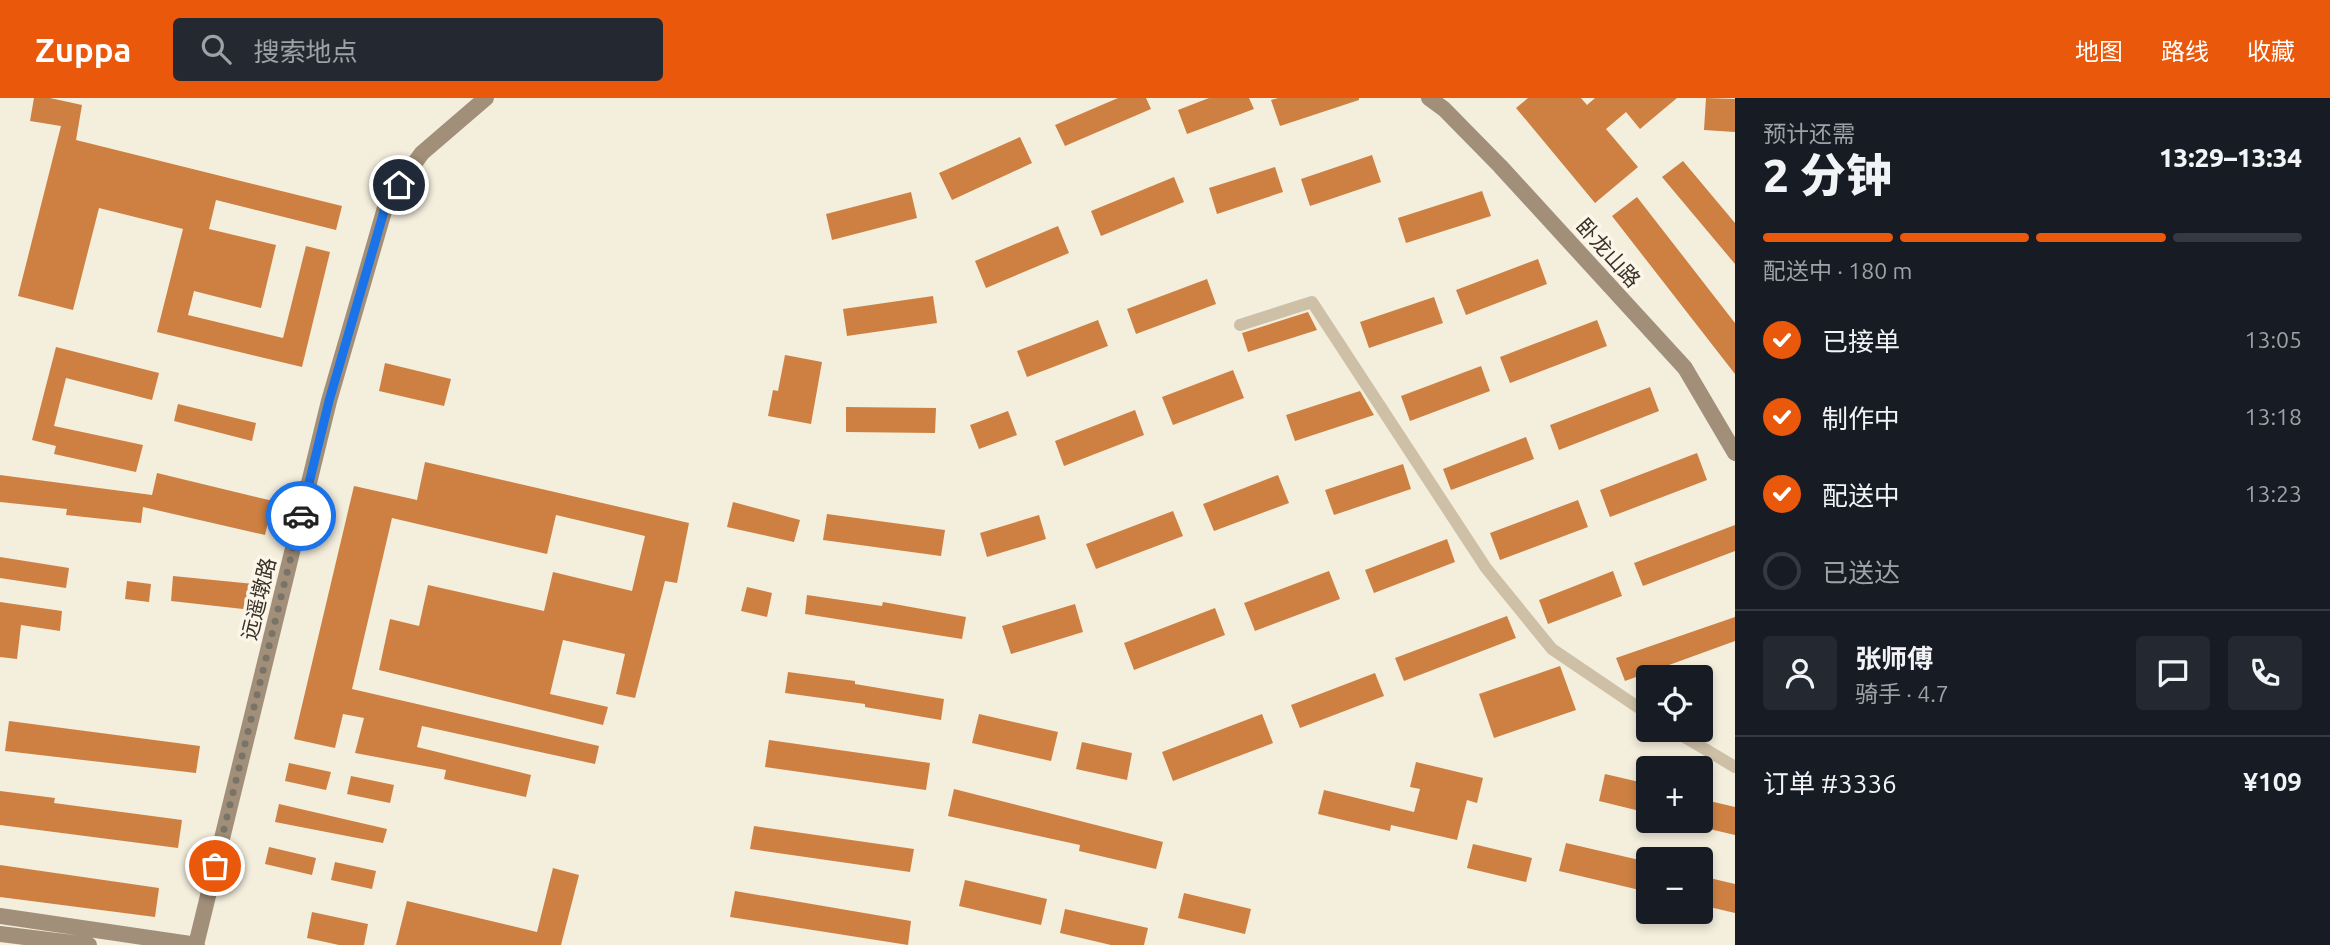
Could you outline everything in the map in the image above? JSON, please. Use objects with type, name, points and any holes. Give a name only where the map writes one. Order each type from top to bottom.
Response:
[{"type":"street","name":"远遥墩路","points":[[197,945],[329,401],[387,201],[422,153],[486,98]]},
{"type":"street","name":"卧龙山路","points":[[1429,98],[1444,109],[1500,166],[1685,368],[1735,453]]},
{"type":"street","points":[[1240,325],[1312,302],[1486,568],[1502,588],[1552,649],[1636,706]]},
{"type":"street","points":[[1694,742],[1735,767]]},
{"type":"street","points":[[0,916],[197,945]]},
{"type":"street","points":[[0,934],[89,945]]},
{"type":"building","points":[[34,98],[50,98],[82,105],[76,140],[342,206],[336,230],[216,200],[209,229],[276,245],[261,308],[194,291],[188,315],[283,338],[306,246],[330,252],[302,367],[157,332],[183,229],[99,208],[73,310],[18,296],[61,126],[30,121]]},
{"type":"building","points":[[1118,98],[1146,98],[1151,109],[1065,146],[1055,125]]},
{"type":"building","points":[[1209,98],[1249,98],[1254,109],[1187,134],[1178,110]]},
{"type":"building","points":[[1528,98],[1581,98],[1587,105],[1595,98],[1677,98],[1640,129],[1626,112],[1606,129],[1638,167],[1595,203],[1516,108]]},
{"type":"building","points":[[1706,98],[1735,99],[1735,132],[1704,130]]},
{"type":"building","points":[[1271,100],[1359,100],[1280,126]]},
{"type":"building","points":[[1020,137],[1032,163],[952,200],[939,173]]},
{"type":"building","points":[[1372,155],[1381,182],[1310,206],[1301,179]]},
{"type":"building","points":[[1683,161],[1735,223],[1735,264],[1662,177]]},
{"type":"building","points":[[1275,167],[1283,192],[1217,214],[1209,188]]},
{"type":"building","points":[[1174,177],[1184,202],[1101,236],[1091,211]]},
{"type":"building","points":[[1482,191],[1491,216],[1406,243],[1398,218]]},
{"type":"building","points":[[911,192],[917,218],[832,240],[826,214]]},
{"type":"building","points":[[1637,197],[1735,323],[1735,374],[1612,216]]},
{"type":"building","points":[[1058,226],[1069,253],[986,288],[975,261]]},
{"type":"building","points":[[1538,259],[1547,284],[1466,315],[1456,290]]},
{"type":"building","points":[[1207,279],[1216,304],[1136,334],[1127,309]]},
{"type":"building","points":[[933,296],[937,323],[847,336],[843,309]]},
{"type":"building","points":[[1434,297],[1443,323],[1369,348],[1360,322]]},
{"type":"building","points":[[1308,312],[1317,330],[1248,352],[1242,333]]},
{"type":"building","points":[[1098,320],[1108,346],[1027,377],[1017,351]]},
{"type":"building","points":[[1597,320],[1607,346],[1510,383],[1500,357]]},
{"type":"building","points":[[56,347],[159,373],[152,400],[66,378],[54,426],[143,445],[136,472],[54,454],[56,446],[32,440]]},
{"type":"building","points":[[785,355],[822,362],[811,424],[768,416],[773,390],[778,391]]},
{"type":"building","points":[[385,363],[451,379],[444,406],[379,391]]},
{"type":"building","points":[[1481,366],[1490,391],[1410,421],[1401,396]]},
{"type":"building","points":[[1233,370],[1244,398],[1173,425],[1162,397]]},
{"type":"building","points":[[1650,387],[1659,411],[1559,450],[1550,425]]},
{"type":"building","points":[[1360,391],[1374,415],[1295,441],[1286,415]]},
{"type":"building","points":[[178,404],[256,423],[252,441],[174,421]]},
{"type":"building","points":[[846,407],[936,408],[935,433],[846,432]]},
{"type":"building","points":[[1135,410],[1144,435],[1064,466],[1055,441]]},
{"type":"building","points":[[1008,411],[1017,435],[979,449],[970,425]]},
{"type":"building","points":[[1526,437],[1534,459],[1451,490],[1443,469]]},
{"type":"building","points":[[1697,453],[1707,480],[1610,517],[1600,490]]},
{"type":"building","points":[[425,462],[689,523],[677,583],[665,581],[635,698],[616,694],[625,654],[563,640],[550,694],[608,707],[603,725],[379,670],[390,619],[419,626],[428,585],[544,611],[553,572],[632,591],[645,536],[556,515],[547,554],[392,518],[352,689],[599,746],[595,764],[422,726],[417,747],[531,775],[526,797],[444,779],[446,770],[355,753],[364,718],[343,714],[335,748],[294,739],[354,486],[417,500]]},
{"type":"building","points":[[1403,464],[1411,489],[1334,515],[1325,490]]},
{"type":"building","points":[[157,473],[273,501],[265,535],[143,507],[141,523],[66,515],[67,509],[0,502],[0,475],[152,495]]},
{"type":"building","points":[[1278,475],[1289,503],[1214,531],[1203,504]]},
{"type":"building","points":[[1578,500],[1588,527],[1500,560],[1490,533]]},
{"type":"building","points":[[733,502],[800,520],[794,542],[727,527]]},
{"type":"building","points":[[1173,511],[1183,536],[1096,569],[1086,544]]},
{"type":"building","points":[[827,514],[945,530],[941,556],[823,540]]},
{"type":"building","points":[[1039,515],[1046,539],[987,557],[980,533]]},
{"type":"building","points":[[1735,525],[1735,551],[1643,586],[1634,563]]},
{"type":"building","points":[[1447,539],[1455,562],[1374,593],[1365,570]]},
{"type":"building","points":[[0,557],[69,568],[66,588],[0,578]]},
{"type":"building","points":[[1329,571],[1340,599],[1255,631],[1244,603]]},
{"type":"building","points":[[1613,571],[1622,596],[1548,624],[1539,600]]},
{"type":"building","points":[[173,576],[254,584],[252,610],[171,601]]},
{"type":"building","points":[[127,581],[151,584],[149,602],[125,599]]},
{"type":"building","points":[[747,587],[772,593],[767,617],[741,611]]},
{"type":"building","points":[[807,595],[882,606],[883,602],[966,617],[962,639],[805,614]]},
{"type":"building","points":[[0,602],[62,611],[60,631],[21,625],[17,659],[0,657]]},
{"type":"building","points":[[1075,604],[1083,632],[1011,654],[1002,626]]},
{"type":"building","points":[[1215,608],[1225,635],[1134,670],[1124,643]]},
{"type":"building","points":[[1507,616],[1516,638],[1404,681],[1395,658]]},
{"type":"building","points":[[1735,617],[1735,641],[1669,665],[1636,665],[1636,677],[1625,681],[1616,658]]},
{"type":"building","points":[[1560,666],[1576,710],[1494,738],[1479,694]]},
{"type":"building","points":[[788,672],[855,681],[855,684],[944,699],[941,720],[865,707],[865,704],[785,693]]},
{"type":"building","points":[[1375,673],[1384,696],[1300,728],[1291,705]]},
{"type":"building","points":[[979,714],[1058,732],[1051,761],[972,743]]},
{"type":"building","points":[[1262,714],[1273,743],[1173,781],[1162,752]]},
{"type":"building","points":[[9,721],[200,746],[196,773],[5,751]]},
{"type":"building","points":[[769,740],[930,763],[926,790],[765,767]]},
{"type":"building","points":[[1082,742],[1132,753],[1127,780],[1076,769]]},
{"type":"building","points":[[1416,762],[1483,778],[1477,803],[1467,800],[1457,840],[1391,825],[1390,831],[1318,814],[1324,790],[1414,812],[1420,789],[1410,787]]},
{"type":"building","points":[[289,763],[331,772],[326,790],[285,781]]},
{"type":"building","points":[[1605,774],[1636,781],[1636,810],[1599,801]]},
{"type":"building","points":[[351,776],[394,785],[390,803],[347,794]]},
{"type":"building","points":[[954,789],[1163,842],[1156,869],[1079,851],[1080,845],[948,816]]},
{"type":"building","points":[[0,791],[55,798],[54,803],[182,820],[178,848],[0,825]]},
{"type":"building","points":[[1713,802],[1735,807],[1735,835],[1713,830]]},
{"type":"building","points":[[279,804],[387,829],[383,843],[275,822]]},
{"type":"building","points":[[754,826],[914,849],[910,872],[750,849]]},
{"type":"building","points":[[1566,843],[1636,859],[1636,889],[1559,871]]},
{"type":"building","points":[[1473,844],[1532,858],[1526,882],[1467,868]]},
{"type":"building","points":[[269,847],[316,858],[312,875],[265,864]]},
{"type":"building","points":[[335,862],[376,871],[372,889],[331,880]]},
{"type":"building","points":[[0,865],[159,888],[155,917],[0,897]]},
{"type":"building","points":[[553,868],[579,875],[561,945],[396,945],[407,901],[537,932]]},
{"type":"building","points":[[1713,879],[1735,884],[1735,913],[1713,908]]},
{"type":"building","points":[[965,880],[1047,899],[1041,925],[959,906]]},
{"type":"building","points":[[735,891],[911,921],[908,945],[730,917]]},
{"type":"building","points":[[1184,893],[1251,909],[1245,934],[1178,918]]},
{"type":"building","points":[[1065,909],[1148,928],[1144,945],[1111,945],[1060,933]]},
{"type":"building","points":[[312,912],[368,924],[364,945],[339,945],[307,938]]},
{"type":"way so far","points":[[215,866],[301,516]]},
{"type":"route","points":[[301,516],[329,401],[387,201],[399,185]]}]
